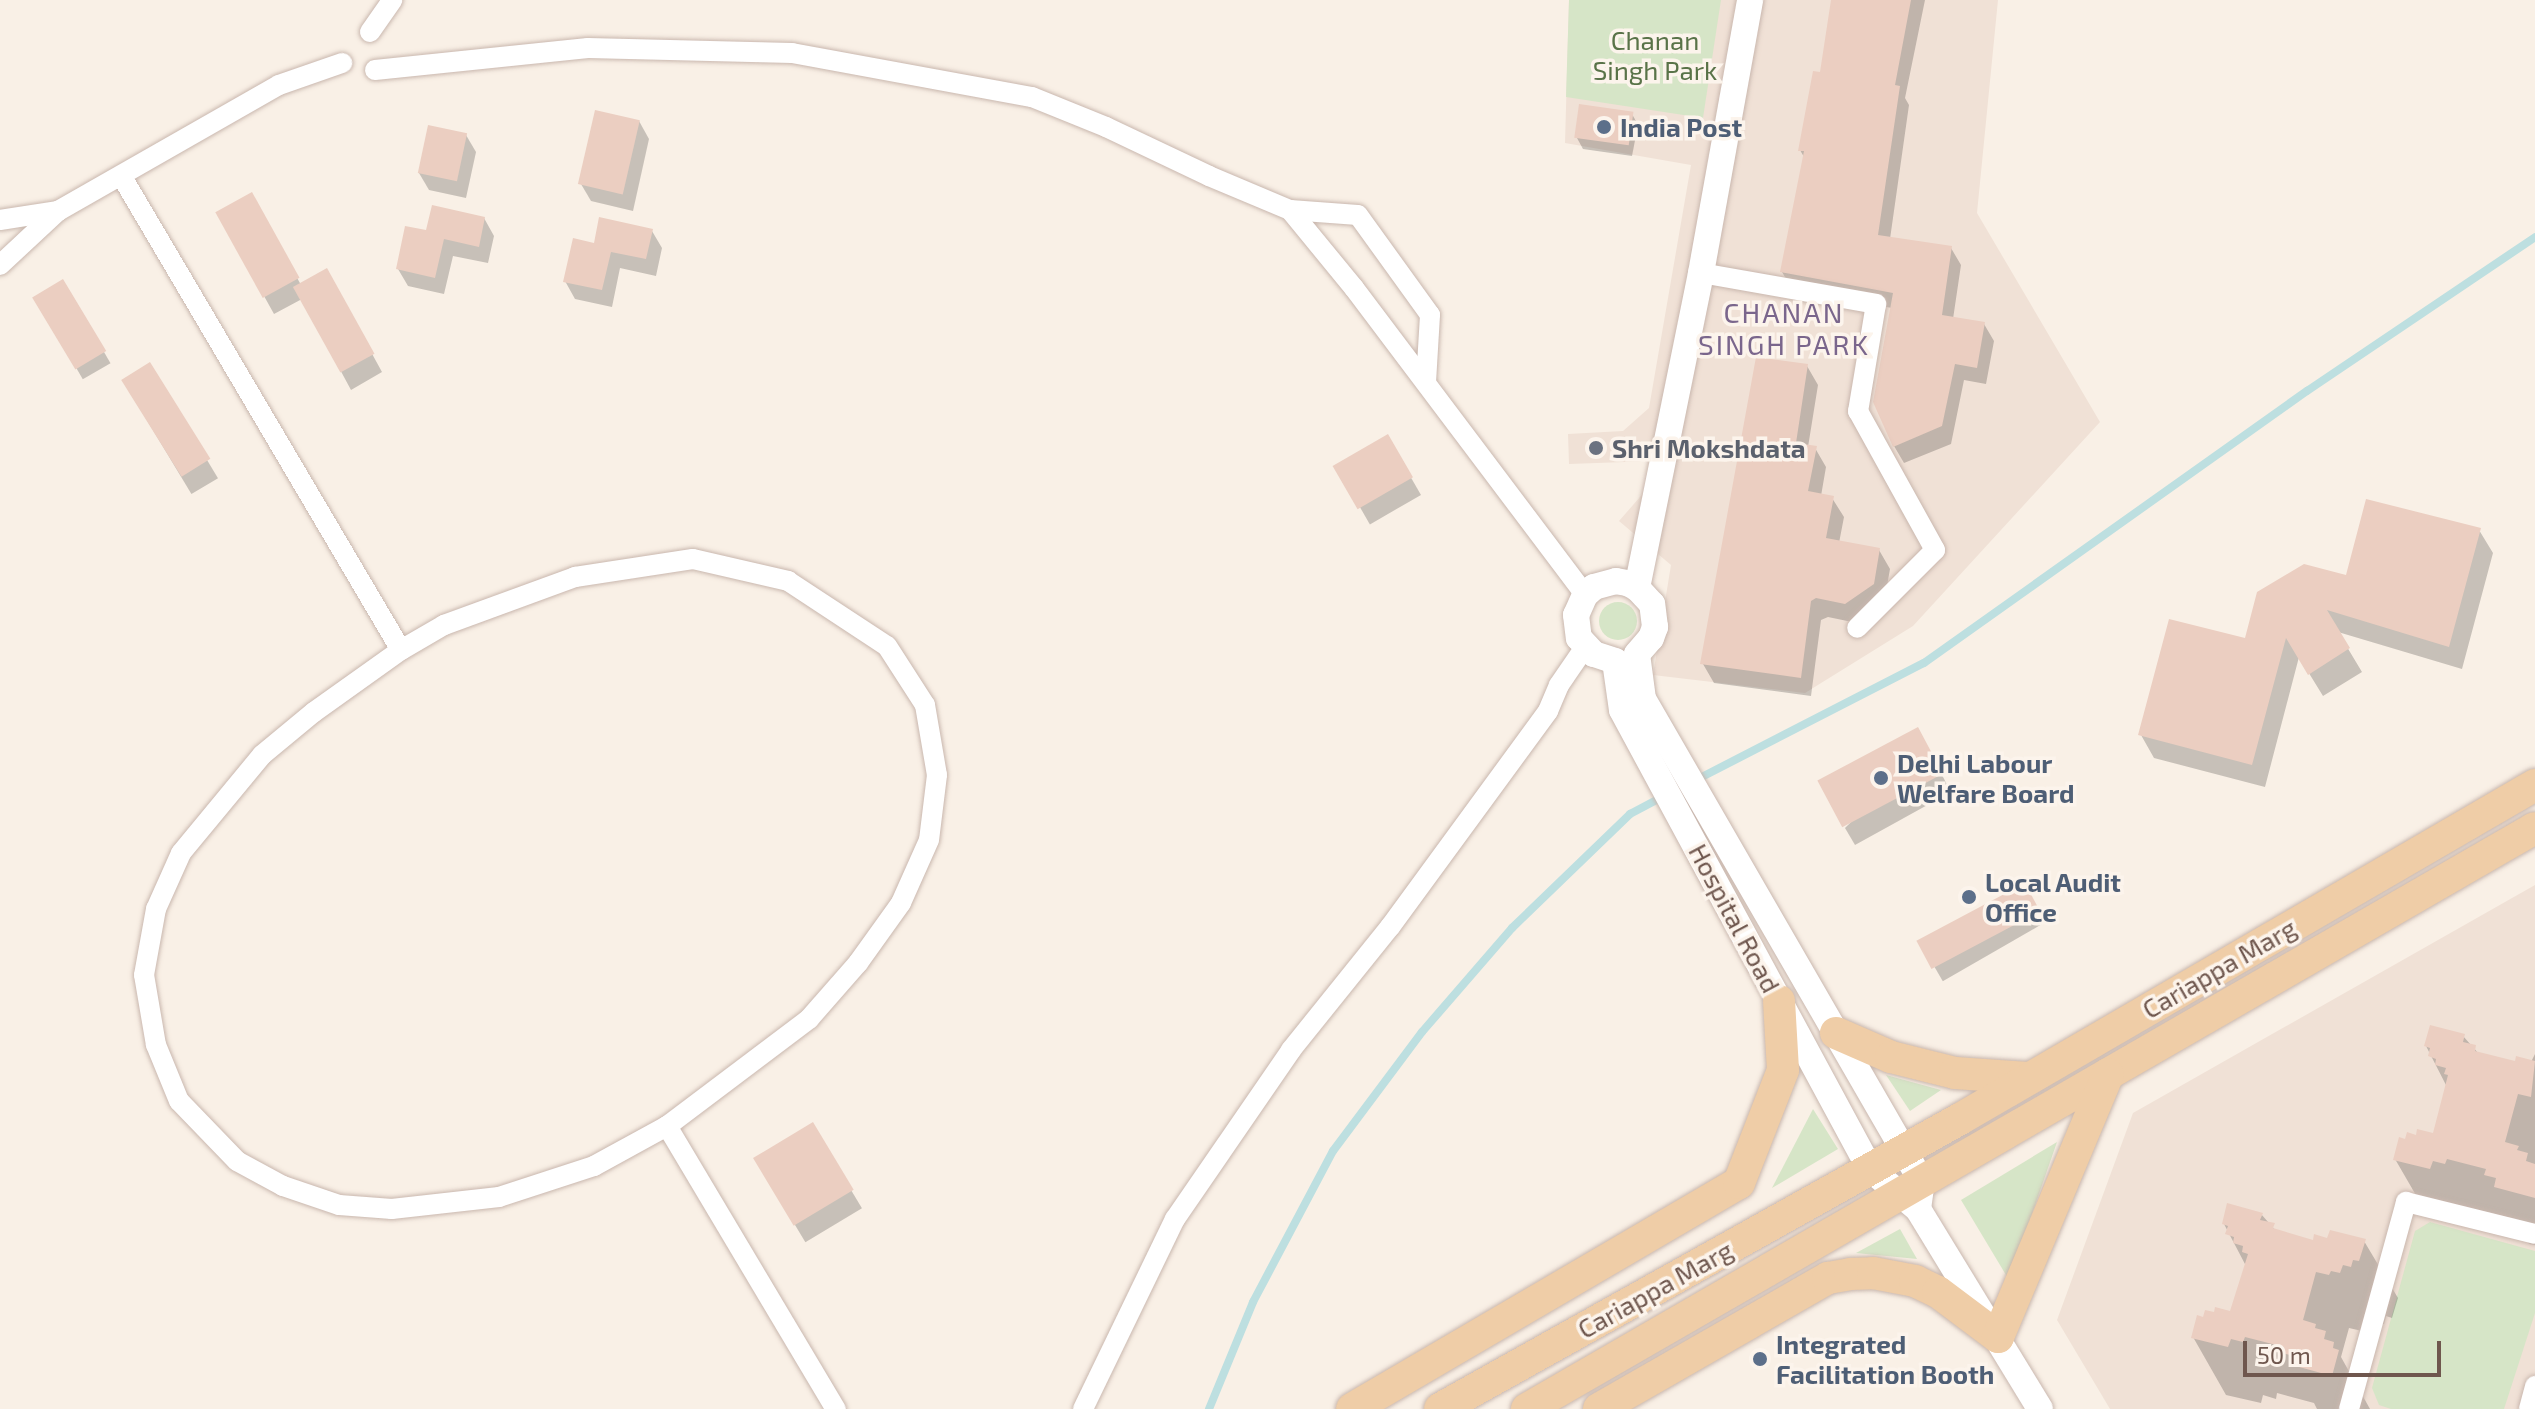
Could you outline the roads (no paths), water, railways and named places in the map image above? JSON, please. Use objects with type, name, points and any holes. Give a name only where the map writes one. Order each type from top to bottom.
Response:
[{"type":"main road","name":"Cariappa Marg","points":[[1440,1409],[1904,1150],[2535,785]]},
{"type":"main road","name":"Cariappa Marg","points":[[1527,1409],[1912,1196],[2108,1074],[2535,828]]},
{"type":"main road","points":[[2426,848],[2445,880]]},
{"type":"main road","points":[[1352,1409],[1739,1183],[1783,1070],[1779,1001]]},
{"type":"main road","points":[[1836,1033],[1891,1057],[1929,1067],[1955,1073],[2028,1078]]},
{"type":"main road","points":[[1599,1409],[1828,1278],[1850,1274],[1873,1273],[1915,1281],[1938,1292],[1998,1337],[2108,1074]]},
{"type":"street","points":[[370,32],[392,0]]},
{"type":"street","points":[[1637,588],[1701,273],[1750,0]]},
{"type":"street","points":[[375,70],[588,48],[792,53],[1032,97],[1290,210],[1358,215],[1430,315],[1426,382]]},
{"type":"street","points":[[0,265],[58,211],[279,85],[342,63]]},
{"type":"street","points":[[122,177],[401,650]]},
{"type":"street","points":[[1290,210],[1426,382],[1585,595]]},
{"type":"street","points":[[0,220],[58,211]]},
{"type":"street","points":[[1701,273],[1876,304],[1858,411],[1935,550],[1857,628]]},
{"type":"street","points":[[693,559],[788,581],[887,646],[925,705],[937,775],[929,840],[901,903],[858,963],[809,1019],[667,1126],[594,1166],[499,1197],[392,1209],[339,1205],[283,1186],[237,1161],[179,1101],[156,1045],[144,975],[156,909],[181,853],[262,755],[314,712],[401,650],[444,625],[575,577],[693,559]]},
{"type":"street","points":[[1616,581],[1637,588],[1652,604],[1655,627],[1651,638],[1626,657],[1604,659],[1585,647],[1576,626],[1576,615],[1585,595],[1604,583],[1616,581]]},
{"type":"street","points":[[1083,1409],[1175,1219],[1291,1050],[1390,927],[1548,711],[1559,685],[1585,647]]},
{"type":"street","name":"Hospital Road","points":[[1626,657],[1622,710],[1647,730],[1714,822],[1904,1150],[1912,1196]]},
{"type":"street","name":"Hospital Road","points":[[1647,730],[1691,836],[1870,1169],[1912,1196]]},
{"type":"street","points":[[667,1126],[836,1409]]},
{"type":"street","points":[[1912,1196],[2040,1409]]},
{"type":"street","points":[[2349,1409],[2406,1202],[2535,1234]]},
{"type":"street","points":[[2529,1409],[2535,1386]]},
{"type":"waterway","points":[[1694,781],[1924,663],[2307,391],[2535,237]]},
{"type":"waterway","points":[[1209,1409],[1253,1302],[1333,1151],[1422,1032],[1512,928],[1630,814],[1664,796]]},
{"type":"place","name":"India Post","points":[[1604,127]]},
{"type":"place","name":"Shri Mokshdata","points":[[1596,448]]},
{"type":"place","name":"Delhi Labour Welfare Board","points":[[1881,778]]},
{"type":"place","name":"Local Audit Office","points":[[1969,897]]},
{"type":"place","name":"Integrated Facilitation Booth","points":[[1760,1359]]},
{"type":"district","name":"CHANAN SINGH PARK","points":[[1784,328]]},
{"type":"park label","name":"Chanan Singh Park","points":[[1655,55]]}]
